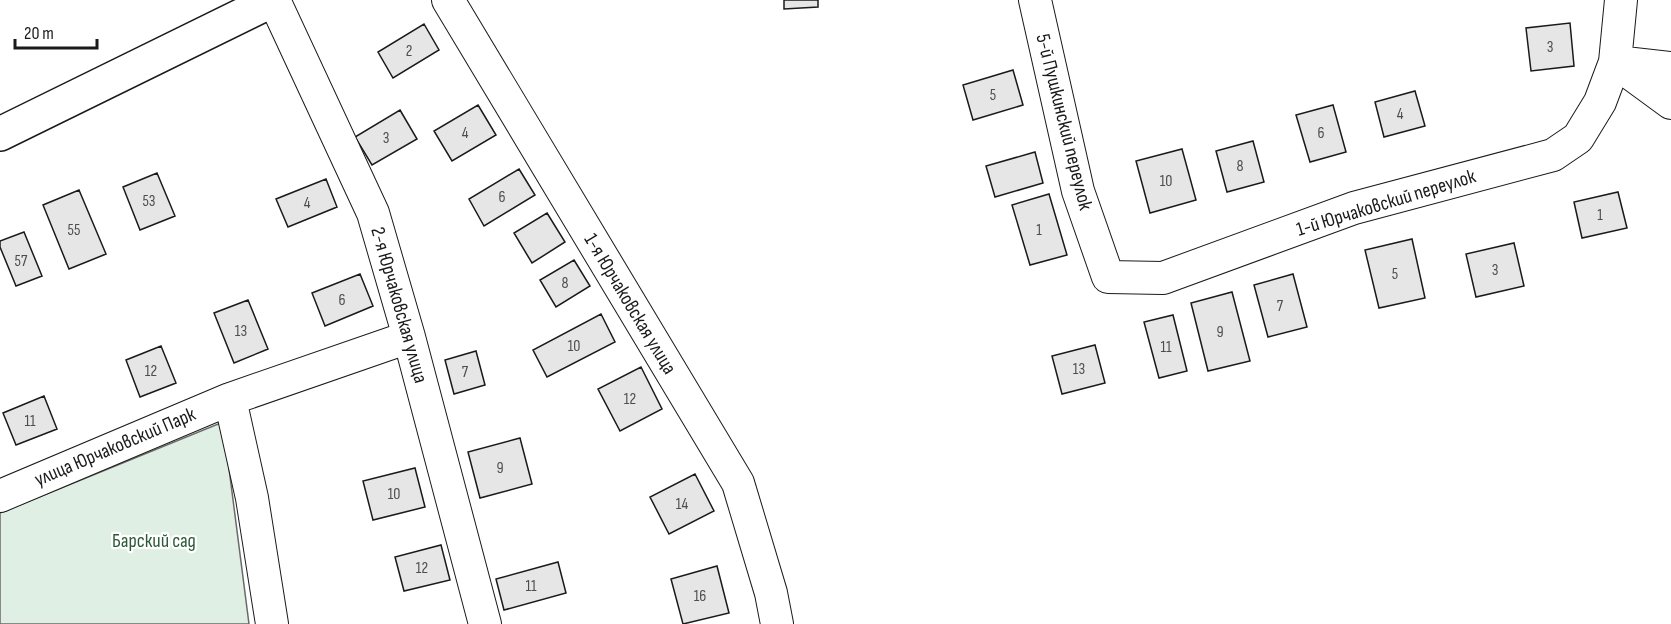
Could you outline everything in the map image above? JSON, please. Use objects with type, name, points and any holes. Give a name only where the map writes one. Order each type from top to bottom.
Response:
[{"type":"main road","points":[[0,134],[274,0]]},
{"type":"street","name":"2-я Юрчаковская улица","points":[[274,0],[373,213],[410,337],[485,624]]},
{"type":"street","name":"1-я Юрчаковская улица","points":[[448,0],[738,483],[771,593],[777,624]]},
{"type":"street","name":"5-й Пушкинский переулок","points":[[1035,0],[1078,191],[1108,277]]},
{"type":"street","name":"1-й Юрчаковский переулок","points":[[1108,277],[1163,279],[1354,208],[1553,155],[1578,138],[1600,102],[1615,62],[1621,0]]},
{"type":"street","points":[[1615,62],[1671,68]]},
{"type":"street","points":[[1615,62],[1671,103]]},
{"type":"street","name":"улица Юрчаковский Парк","points":[[0,496],[231,399],[410,337]]},
{"type":"street","points":[[231,399],[252,498],[272,624]]},
{"type":"green space","name":"Барский сад","points":[[223,422],[249,624],[0,624],[0,513]]},
{"type":"building","points":[[784,0],[818,0],[818,7],[784,9]]},
{"type":"building","points":[[1570,23],[1574,66],[1531,71],[1526,28]]},
{"type":"building","points":[[424,24],[439,50],[393,78],[378,52]]},
{"type":"building","points":[[1013,70],[1023,105],[973,120],[963,85]]},
{"type":"building","points":[[1415,91],[1425,126],[1384,137],[1375,102]]},
{"type":"building","points":[[478,105],[496,135],[452,161],[434,131]]},
{"type":"building","points":[[1333,105],[1346,152],[1310,162],[1296,115]]},
{"type":"building","points":[[400,110],[417,139],[372,165],[355,137]]},
{"type":"building","points":[[1253,141],[1264,182],[1227,192],[1216,151]]},
{"type":"building","points":[[1182,149],[1196,200],[1150,213],[1136,161]]},
{"type":"building","points":[[1035,152],[1043,183],[995,197],[986,166]]},
{"type":"building","points":[[519,169],[535,195],[484,226],[469,199]]},
{"type":"building","points":[[157,173],[175,216],[140,230],[123,187]]},
{"type":"building","points":[[326,179],[337,207],[288,227],[276,199]]},
{"type":"building","points":[[79,190],[106,254],[69,269],[43,205]]},
{"type":"building","points":[[1618,192],[1627,228],[1582,238],[1574,202]]},
{"type":"building","points":[[1049,194],[1067,255],[1030,265],[1012,205]]},
{"type":"building","points":[[547,213],[565,242],[532,263],[514,233]]},
{"type":"building","points":[[24,232],[42,276],[16,286],[0,247],[0,241]]},
{"type":"building","points":[[1412,239],[1425,298],[1379,308],[1365,250]]},
{"type":"building","points":[[1514,243],[1524,286],[1476,297],[1466,254]]},
{"type":"building","points":[[574,260],[590,286],[556,307],[540,280]]},
{"type":"building","points":[[360,274],[373,306],[325,326],[312,293]]},
{"type":"building","points":[[1293,274],[1307,327],[1268,337],[1254,285]]},
{"type":"building","points":[[1232,292],[1250,361],[1208,371],[1191,303]]},
{"type":"building","points":[[248,300],[268,349],[234,363],[214,313]]},
{"type":"building","points":[[601,314],[615,342],[547,377],[533,350]]},
{"type":"building","points":[[1173,315],[1187,371],[1159,378],[1144,322]]},
{"type":"building","points":[[1095,345],[1105,383],[1062,394],[1052,356]]},
{"type":"building","points":[[161,346],[176,383],[140,397],[126,360]]},
{"type":"building","points":[[476,351],[485,385],[454,394],[445,360]]},
{"type":"building","points":[[641,367],[662,409],[620,431],[598,389]]},
{"type":"building","points":[[44,396],[57,429],[16,445],[3,413]]},
{"type":"building","points":[[520,438],[532,484],[480,498],[468,452]]},
{"type":"building","points":[[415,468],[425,507],[373,520],[363,481]]},
{"type":"building","points":[[695,474],[714,511],[669,534],[650,497]]},
{"type":"building","points":[[441,545],[450,580],[404,591],[395,557]]},
{"type":"building","points":[[558,562],[566,593],[504,610],[496,579]]},
{"type":"building","points":[[717,566],[729,613],[683,624],[671,579]]}]
